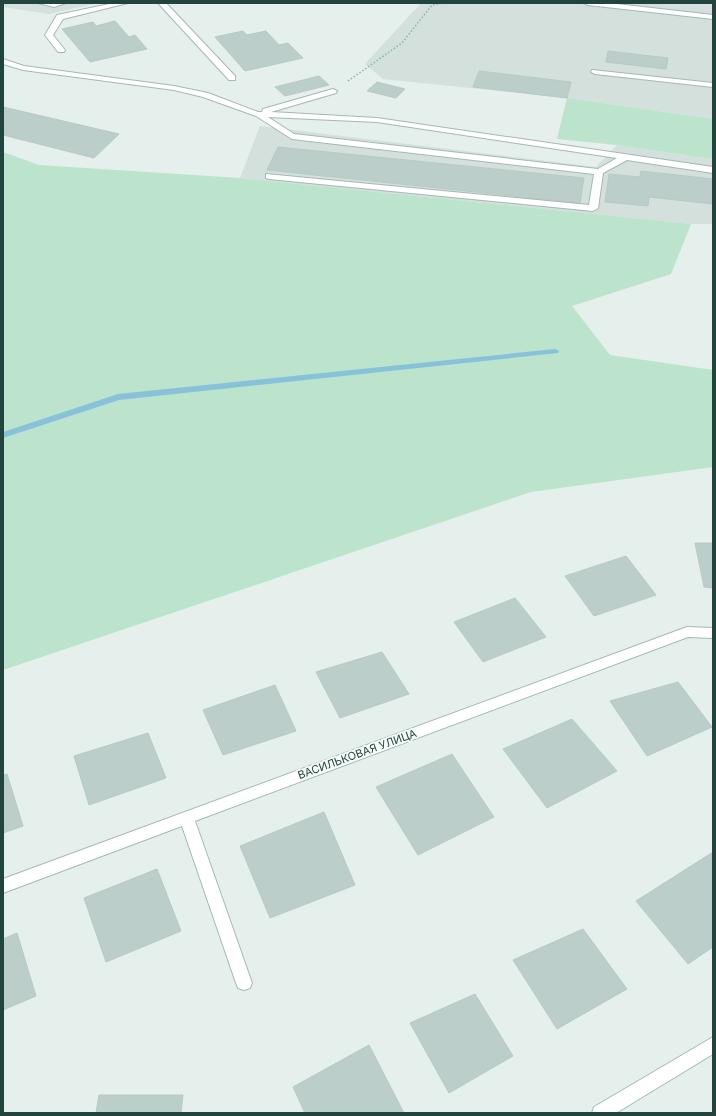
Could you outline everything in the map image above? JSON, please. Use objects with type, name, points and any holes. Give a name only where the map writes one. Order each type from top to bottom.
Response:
[{"type":"lane","points":[[42,3],[54,5],[62,3]]},
{"type":"lane","points":[[61,50],[49,35],[60,17],[124,3]]},
{"type":"lane","points":[[162,3],[232,78]]},
{"type":"lane","points":[[588,3],[713,17]]},
{"type":"lane","points":[[3,61],[22,68],[174,88],[204,95],[257,114],[292,136],[599,172],[627,156]]},
{"type":"lane","points":[[595,72],[713,85]]},
{"type":"lane","points":[[257,114],[333,91]]},
{"type":"lane","points":[[257,114],[377,120],[713,170]]},
{"type":"lane","points":[[269,176],[593,208],[599,172]]},
{"type":"lane","name":"ВАСИЛЬКОВАЯ УЛИЦА","points":[[3,886],[687,632],[713,633]]},
{"type":"lane","points":[[186,817],[244,983]]},
{"type":"lane","points":[[600,1113],[713,1045]]},
{"type":"path","points":[[333,91],[402,43],[432,5],[443,3]]},
{"type":"shaded area","points":[[3,3],[98,3],[49,14],[3,7]]},
{"type":"shaded area","points":[[421,3],[713,3],[713,119],[567,98],[383,79],[365,64]]},
{"type":"shaded area","points":[[260,126],[596,167],[617,145],[713,159],[713,224],[691,224],[240,178]]},
{"type":"green space","points":[[567,98],[713,119],[713,159],[617,145],[557,139]]},
{"type":"green space","points":[[3,152],[39,165],[240,178],[691,224],[671,274],[572,306],[610,355],[713,370],[713,467],[531,492],[3,670]]},
{"type":"building","points":[[115,21],[129,37],[135,35],[147,49],[90,62],[62,29],[93,22],[96,26]]},
{"type":"building","points":[[243,31],[247,35],[266,31],[279,45],[288,43],[303,58],[245,71],[215,37]]},
{"type":"building","points":[[608,51],[668,58],[666,69],[606,62]]},
{"type":"building","points":[[479,71],[571,82],[567,98],[473,87]]},
{"type":"building","points":[[319,76],[329,85],[285,96],[275,87]]},
{"type":"building","points":[[377,82],[405,89],[396,98],[367,91]]},
{"type":"building","points":[[3,107],[119,134],[94,158],[3,135]]},
{"type":"building","points":[[278,147],[584,178],[580,203],[267,170]]},
{"type":"building","points":[[641,171],[713,179],[713,204],[649,197],[648,206],[605,202],[609,174],[640,177]]},
{"type":"building","points":[[695,543],[713,543],[713,588],[704,587]]},
{"type":"building","points":[[626,556],[656,595],[594,616],[565,576]]},
{"type":"building","points":[[515,598],[546,637],[483,662],[454,622]]},
{"type":"building","points":[[382,652],[409,694],[340,718],[316,672]]},
{"type":"building","points":[[678,682],[712,727],[647,756],[610,701]]},
{"type":"building","points":[[275,685],[296,731],[223,755],[203,710]]},
{"type":"building","points":[[572,719],[617,771],[547,808],[503,749]]},
{"type":"building","points":[[148,733],[166,778],[89,805],[74,756]]},
{"type":"building","points":[[452,754],[494,817],[418,855],[376,787]]},
{"type":"building","points":[[7,774],[23,826],[3,833],[3,775]]},
{"type":"building","points":[[324,812],[355,885],[270,918],[240,846]]},
{"type":"building","points":[[713,852],[713,947],[688,964],[636,901]]},
{"type":"building","points":[[157,869],[181,931],[106,962],[84,898]]},
{"type":"building","points":[[583,929],[627,989],[557,1029],[513,960]]},
{"type":"building","points":[[17,933],[36,996],[3,1010],[3,939]]},
{"type":"building","points":[[475,994],[513,1056],[449,1093],[410,1023]]},
{"type":"building","points":[[369,1045],[404,1113],[305,1113],[293,1087]]},
{"type":"building","points":[[99,1095],[183,1095],[181,1113],[96,1113]]},
{"type":"waterway","points":[[3,435],[118,397],[555,351]]}]
